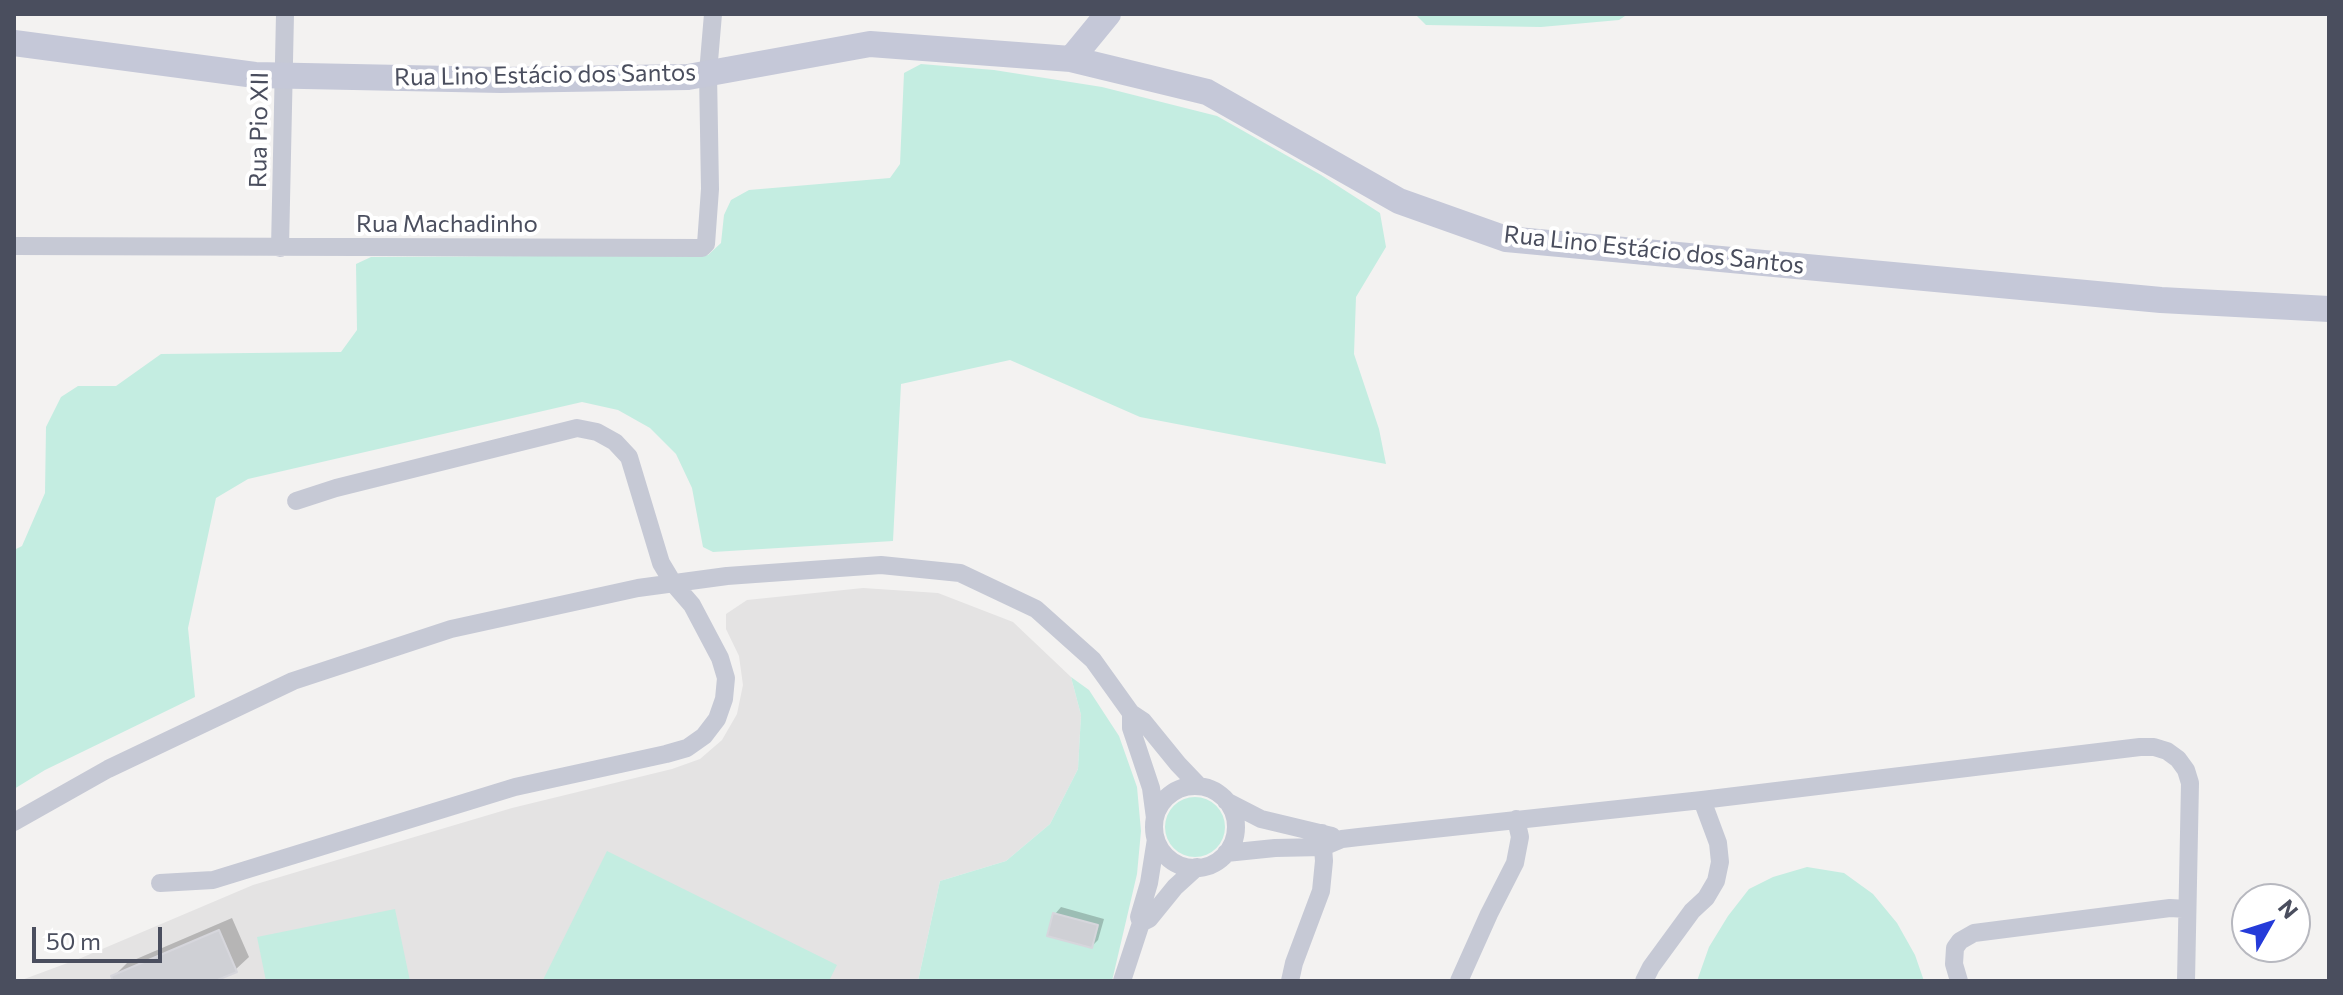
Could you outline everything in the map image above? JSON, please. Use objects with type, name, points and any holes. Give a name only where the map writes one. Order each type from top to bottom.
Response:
[{"type":"main road","points":[[1071,59],[1108,14]]},
{"type":"main road","name":"Rua Lino Estácio dos Santos","points":[[14,43],[255,75],[501,80],[688,77],[870,44],[1071,59],[1207,92],[1399,201],[1506,239],[2161,300],[2329,309]]},
{"type":"street","name":"Rua Pio XII","points":[[280,248],[285,14]]},
{"type":"street","points":[[708,73],[713,14]]},
{"type":"street","name":"Rua Machadinho","points":[[14,246],[704,247],[710,189],[708,73]]},
{"type":"street","points":[[160,883],[213,880],[515,787],[687,748],[704,736],[717,719],[724,699],[726,678],[720,658],[692,605],[661,563],[629,457],[615,442],[597,432],[577,428],[336,488],[296,501]]},
{"type":"street","points":[[14,822],[108,769],[293,681],[451,629],[638,588],[727,576],[881,565],[960,573],[1036,609],[1093,660],[1131,713],[1143,721],[1199,786]]},
{"type":"street","points":[[1122,981],[1141,923],[1139,917],[1149,883],[1156,839],[1151,788],[1131,728],[1131,713]]},
{"type":"street","points":[[1226,853],[2154,747],[2178,759],[2190,783],[2186,981]]},
{"type":"street","points":[[1141,923],[1149,919],[1175,887],[1197,867],[1217,861],[1226,853],[1232,844],[1235,822],[1232,811],[1218,793],[1199,786],[1189,786],[1171,793],[1158,808],[1155,818]]},
{"type":"street","points":[[1644,981],[1651,967],[1716,881],[1720,862],[1718,843],[1702,800]]},
{"type":"street","points":[[1226,801],[1261,819],[1323,840]]},
{"type":"street","points":[[1459,981],[1515,863],[1520,837],[1516,819]]},
{"type":"street","points":[[1156,839],[1167,857],[1176,863],[1197,867]]},
{"type":"street","points":[[1290,981],[1321,891],[1323,840]]},
{"type":"street","points":[[1959,981],[1954,964],[1955,948],[1966,936],[1974,933],[2170,908],[2187,909]]},
{"type":"shaded area","points":[[863,588],[938,593],[1013,622],[1071,677],[1081,715],[1078,769],[1050,824],[1006,861],[940,881],[918,981],[19,981],[253,885],[512,808],[672,769],[700,759],[722,740],[737,714],[743,685],[739,656],[726,629],[726,614],[747,600]]},
{"type":"green space","points":[[1415,14],[1628,14],[1619,20],[1541,27],[1426,25]]},
{"type":"green space","points":[[921,64],[994,70],[1102,87],[1217,116],[1321,175],[1380,213],[1386,247],[1356,297],[1354,354],[1379,429],[1386,464],[1140,417],[1010,360],[901,384],[893,541],[713,552],[703,547],[692,488],[676,454],[650,428],[618,410],[582,402],[248,479],[216,498],[188,628],[195,697],[45,770],[14,789],[14,550],[22,546],[45,493],[46,427],[61,397],[78,386],[116,386],[161,354],[341,352],[357,330],[356,264],[371,257],[708,255],[721,243],[724,215],[731,200],[749,190],[890,178],[900,164],[904,73]]},
{"type":"green space","points":[[1071,677],[1089,690],[1119,736],[1137,787],[1141,831],[1137,874],[1112,981],[918,981],[940,881],[1006,861],[1050,824],[1078,769],[1081,715]]},
{"type":"green space","points":[[1195,797],[1207,799],[1216,806],[1223,815],[1223,839],[1216,848],[1207,855],[1195,857],[1183,855],[1174,848],[1167,839],[1165,827],[1167,815],[1174,806],[1183,799]]},
{"type":"green space","points":[[607,851],[837,965],[829,981],[543,980]]},
{"type":"green space","points":[[1807,867],[1844,873],[1873,894],[1897,923],[1915,955],[1924,981],[1697,981],[1709,947],[1749,889],[1773,877]]},
{"type":"green space","points":[[395,909],[410,981],[266,981],[257,937]]},
{"type":"building","points":[[1053,913],[1098,925],[1092,948],[1047,936]]},
{"type":"building","points":[[219,930],[237,972],[215,981],[113,981],[111,976]]}]
